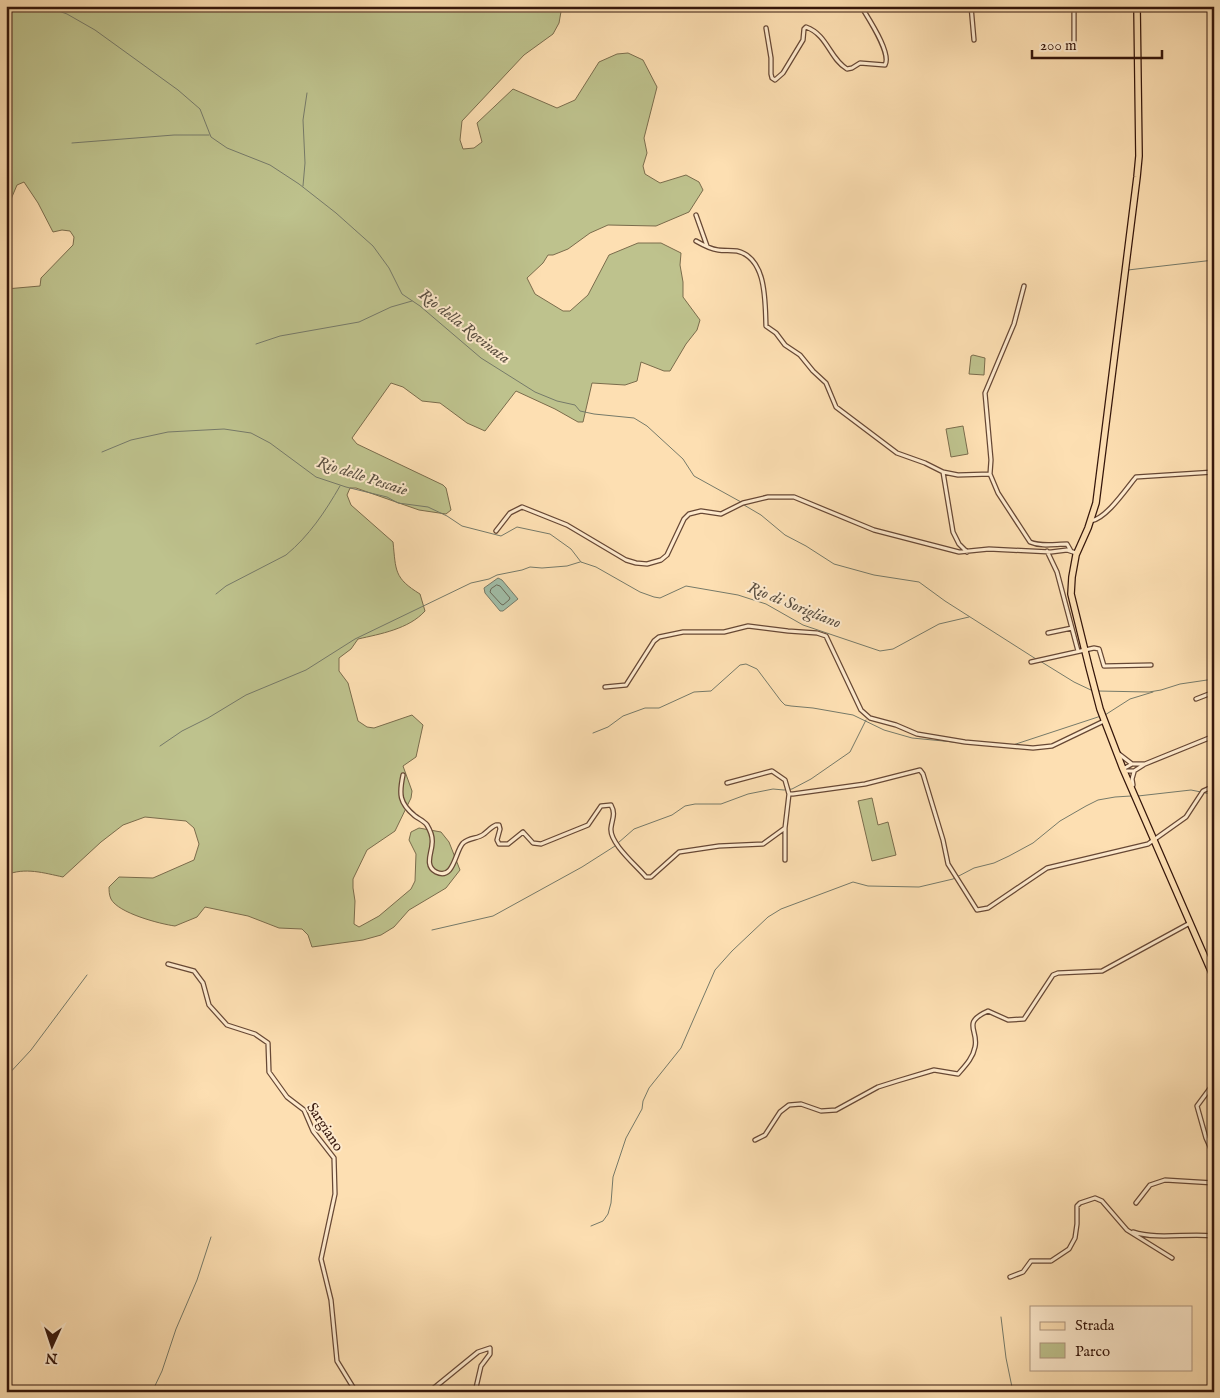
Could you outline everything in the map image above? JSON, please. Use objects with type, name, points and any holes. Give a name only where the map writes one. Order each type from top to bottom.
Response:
[{"type":"main road","points":[[1137,6],[1138,170],[1096,503],[1091,521],[1074,552],[1071,594],[1081,650],[1116,753],[1214,978]]},
{"type":"street","points":[[766,28],[771,58],[771,74],[775,80],[783,73],[803,40],[806,27],[817,32],[830,48],[832,54],[847,69],[860,63],[885,65],[887,59],[885,51],[861,6]]},
{"type":"street","points":[[972,6],[974,40]]},
{"type":"street","points":[[1074,6],[1074,46]]},
{"type":"street","points":[[696,215],[707,247]]},
{"type":"street","points":[[696,241],[715,250],[736,250],[750,257],[759,270],[766,326],[776,333],[785,345],[800,355],[813,372],[826,383],[836,407],[897,453],[925,462],[943,472],[958,475],[990,474]]},
{"type":"street","points":[[1024,286],[1014,324],[985,393],[991,460],[990,474],[998,493],[1030,542],[1038,546],[1067,544],[1074,552]]},
{"type":"street","points":[[943,472],[953,532],[959,544],[967,552]]},
{"type":"street","points":[[1091,521],[1103,515],[1136,477],[1214,472]]},
{"type":"street","points":[[496,531],[510,513],[522,507],[567,525],[626,560],[647,564],[661,560],[667,555],[684,520],[689,514],[700,511],[721,514],[743,504],[768,497],[794,497],[874,530],[960,552],[988,549],[1074,552]]},
{"type":"street","points":[[1047,552],[1057,572],[1072,628],[1081,650]]},
{"type":"street","points":[[605,688],[626,685],[654,641],[659,637],[683,632],[724,632],[748,626],[817,633],[826,636],[861,710],[870,718],[896,725],[918,734],[965,742],[1033,748],[1052,746],[1105,720]]},
{"type":"street","points":[[1048,633],[1072,628]]},
{"type":"street","points":[[1031,662],[1094,648],[1099,649],[1104,666],[1151,665]]},
{"type":"street","points":[[1196,699],[1214,692]]},
{"type":"street","points":[[1123,769],[1127,772],[1134,771],[1146,764],[1214,736]]},
{"type":"street","points":[[1116,753],[1132,764]]},
{"type":"street","points":[[1123,769],[1132,764],[1146,764]]},
{"type":"street","points":[[789,794],[865,784],[920,770],[923,774],[943,840],[948,864],[977,910],[988,908],[1047,868],[1148,844],[1186,817],[1202,792],[1214,786]]},
{"type":"street","points":[[727,783],[772,771],[786,780],[789,794],[784,860]]},
{"type":"street","points":[[1133,792],[1132,779],[1134,771]]},
{"type":"street","points":[[403,775],[400,790],[402,801],[409,811],[426,824],[431,835],[432,844],[429,854],[432,869],[444,873],[452,868],[462,844],[470,838],[483,836],[496,824],[499,825],[500,829],[497,840],[499,844],[508,844],[523,832],[532,843],[541,844],[588,825],[601,806],[611,805],[614,810],[614,819],[610,829],[618,847],[646,876],[651,877],[679,852],[719,846],[763,844],[785,828]]},
{"type":"street","points":[[755,1140],[765,1135],[780,1112],[789,1105],[800,1104],[821,1112],[836,1110],[878,1087],[934,1070],[958,1074],[973,1054],[976,1044],[973,1022],[977,1017],[988,1011],[1008,1020],[1024,1019],[1053,976],[1058,973],[1102,971],[1190,923]]},
{"type":"street","name":"Sargiano","points":[[168,964],[194,971],[202,983],[209,1006],[227,1025],[255,1034],[268,1043],[269,1072],[288,1096],[304,1110],[313,1130],[334,1158],[335,1194],[321,1258],[331,1300],[337,1361],[356,1392]]},
{"type":"street","points":[[1214,1083],[1197,1106],[1206,1138],[1214,1156]]},
{"type":"street","points":[[1136,1203],[1150,1184],[1165,1180],[1214,1183]]},
{"type":"street","points":[[1010,1277],[1023,1272],[1031,1261],[1051,1261],[1069,1249],[1077,1224],[1078,1206],[1088,1199],[1095,1198],[1102,1201],[1127,1230],[1172,1258]]},
{"type":"street","points":[[1127,1230],[1159,1237],[1214,1236]]},
{"type":"street","points":[[428,1392],[478,1352],[490,1348],[490,1354],[480,1366],[475,1392]]},
{"type":"green space","points":[[6,6],[562,6],[559,23],[553,34],[524,55],[462,121],[460,140],[463,149],[474,148],[482,142],[477,123],[513,89],[557,108],[575,100],[599,62],[617,54],[628,53],[643,60],[657,87],[644,138],[647,153],[643,166],[645,174],[660,183],[686,175],[699,182],[703,190],[689,212],[656,226],[608,225],[590,233],[568,249],[548,255],[543,263],[527,278],[535,294],[563,311],[570,311],[588,295],[609,255],[638,243],[661,243],[681,253],[680,265],[683,297],[700,320],[697,330],[670,371],[664,371],[641,362],[637,381],[625,385],[592,383],[583,422],[578,422],[516,391],[485,431],[467,423],[440,403],[422,401],[403,387],[391,383],[352,438],[357,444],[443,485],[446,488],[451,510],[446,514],[419,510],[356,488],[350,488],[347,495],[351,505],[393,542],[398,573],[405,583],[420,594],[425,611],[403,626],[385,633],[358,639],[351,649],[339,658],[339,671],[348,683],[358,721],[367,727],[374,728],[412,715],[423,725],[416,757],[403,766],[412,791],[411,798],[395,831],[367,850],[353,879],[355,901],[354,924],[359,927],[379,916],[411,889],[415,881],[416,854],[409,840],[411,832],[419,828],[441,832],[449,842],[460,870],[446,888],[409,910],[394,927],[381,935],[363,940],[312,947],[308,935],[302,929],[279,928],[248,916],[205,907],[197,917],[175,926],[140,917],[115,904],[110,897],[109,887],[119,877],[153,878],[194,860],[199,844],[194,828],[186,821],[145,817],[123,825],[101,842],[63,877],[27,871],[6,875],[6,289],[40,286],[41,278],[73,245],[74,237],[70,231],[53,232],[38,203],[24,182],[17,185],[6,211]]},
{"type":"green space","points":[[971,356],[985,358],[984,375],[969,374]]},
{"type":"green space","points":[[963,426],[968,454],[951,457],[946,429]]},
{"type":"green space","points":[[872,798],[878,825],[888,822],[896,855],[872,861],[858,801]]},
{"type":"water","points":[[498,578],[502,580],[518,599],[503,611],[500,611],[485,593],[484,588]]},
{"type":"waterway","name":"Rio della Rovinata","points":[[45,6],[67,14],[95,30],[178,90],[200,109],[211,137],[227,148],[270,165],[299,184],[336,213],[373,246],[389,268],[402,294],[420,306],[481,358],[535,392],[557,401],[575,405],[580,411],[634,418],[647,426],[683,459],[694,476],[741,502]]},
{"type":"waterway","points":[[303,186],[305,163],[303,120],[307,93]]},
{"type":"waterway","points":[[72,143],[174,135],[209,135]]},
{"type":"waterway","points":[[1128,270],[1214,260]]},
{"type":"waterway","points":[[256,344],[280,336],[359,322],[391,307],[412,301]]},
{"type":"waterway","name":"Rio delle Pescaie","points":[[102,452],[131,440],[168,432],[224,429],[251,433],[270,443],[316,477],[387,497],[398,503],[428,507],[462,526],[501,536],[517,527],[550,534],[571,549],[581,562]]},
{"type":"waterway","points":[[216,594],[226,586],[286,555],[316,523],[340,486]]},
{"type":"waterway","name":"Rio della Rovinata","points":[[744,505],[761,515],[785,535],[834,564],[874,575],[919,582],[945,601],[1036,659]]},
{"type":"waterway","points":[[160,746],[182,731],[246,695],[306,670],[355,639],[471,583],[530,567],[567,566],[580,562]]},
{"type":"waterway","name":"Rio di Sorigliano","points":[[581,562],[596,567],[640,592],[654,597],[660,598],[686,586],[738,595],[766,604],[803,625],[880,651],[893,649],[939,624],[969,617]]},
{"type":"waterway","points":[[1040,661],[1074,682],[1093,691]]},
{"type":"waterway","points":[[593,733],[608,727],[623,716],[645,708],[659,708],[694,692],[711,691],[740,665],[746,664],[757,669],[785,705],[853,715],[884,730],[912,738],[1006,747]]},
{"type":"waterway","points":[[1097,691],[1149,692],[1180,684],[1214,679]]},
{"type":"waterway","points":[[1105,715],[1130,699],[1153,692]]},
{"type":"waterway","points":[[1013,745],[1101,716]]},
{"type":"waterway","points":[[618,843],[634,829],[672,815],[685,806],[721,804],[748,794],[773,789],[792,789],[811,779],[850,752],[866,720]]},
{"type":"waterway","points":[[1138,796],[1191,790],[1201,792]]},
{"type":"waterway","points":[[1205,793],[1214,794]]},
{"type":"waterway","points":[[591,1226],[603,1221],[608,1214],[613,1177],[626,1138],[642,1109],[643,1101],[649,1088],[681,1048],[715,970],[768,917],[781,909],[853,882],[868,886],[919,887],[953,879],[974,868],[994,863],[1033,843],[1060,821],[1098,800],[1131,796]]},
{"type":"waterway","points":[[432,930],[493,916],[582,867],[615,846]]},
{"type":"waterway","points":[[6,1077],[31,1050],[87,975]]},
{"type":"waterway","points":[[152,1392],[197,1280],[211,1237]]},
{"type":"waterway","points":[[1001,1317],[1006,1358],[1013,1392]]}]
